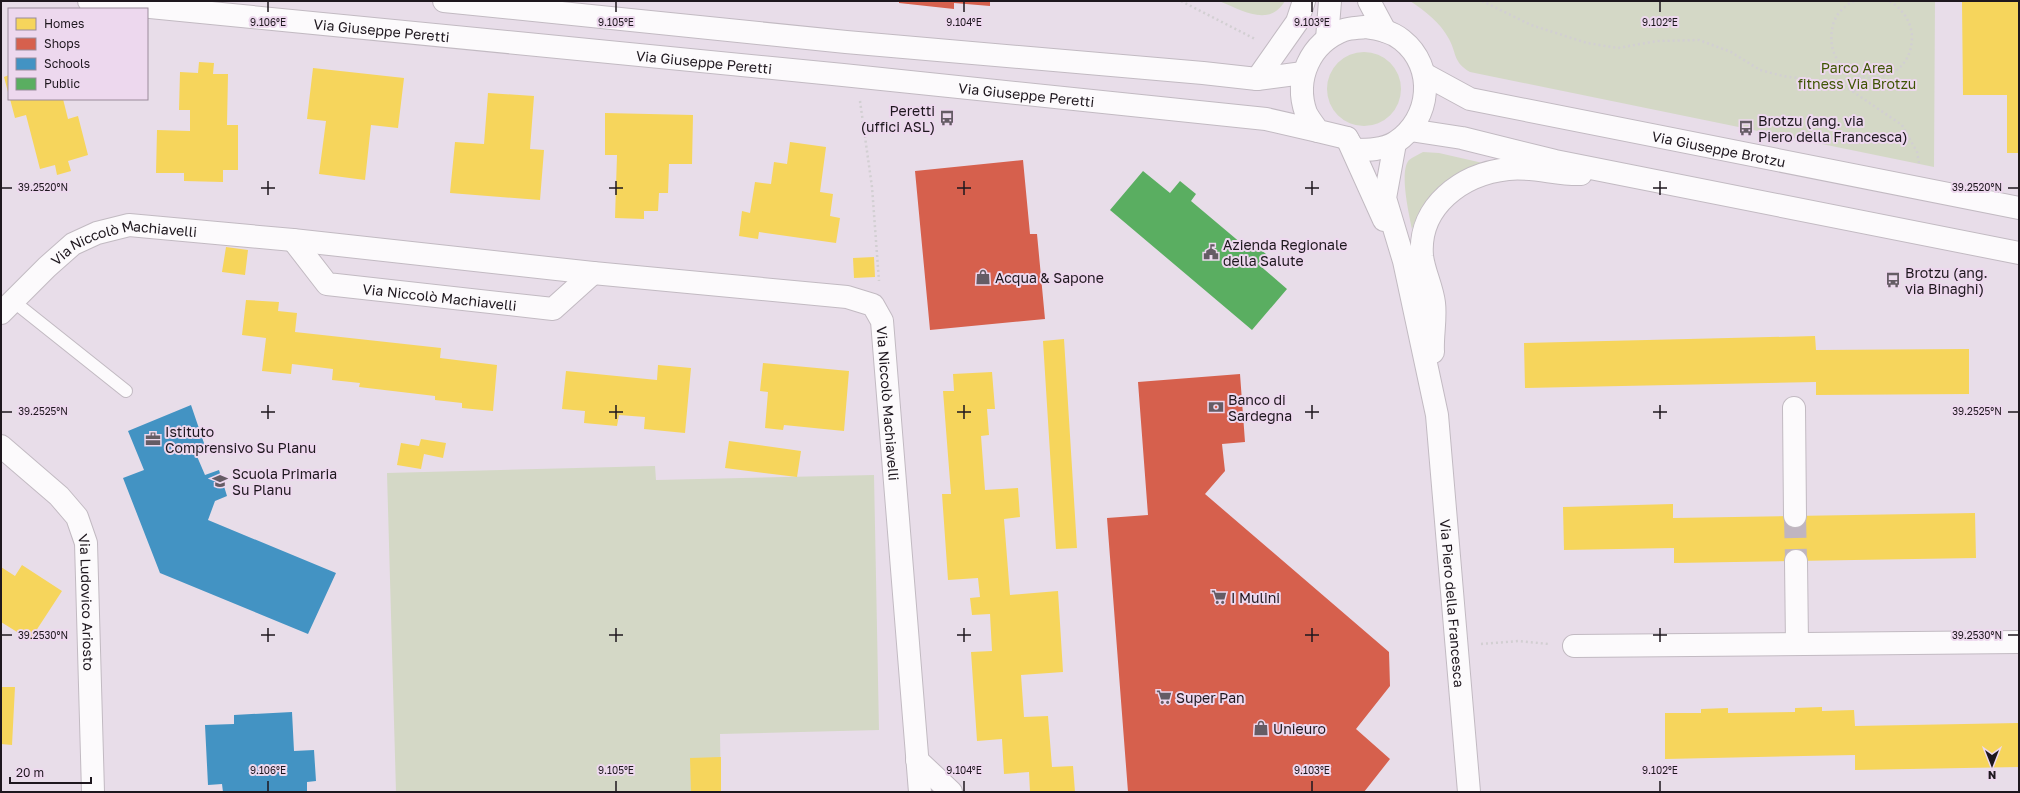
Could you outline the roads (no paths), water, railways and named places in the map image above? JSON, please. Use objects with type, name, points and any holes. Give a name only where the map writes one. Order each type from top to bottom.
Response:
[{"type":"street","name":"Via Giuseppe Peretti","points":[[89,1],[843,75],[1266,119],[1318,131]]},
{"type":"street","points":[[444,1],[846,42],[1257,79],[1303,73]]},
{"type":"street","points":[[1257,79],[1297,22],[1304,1]]},
{"type":"street","points":[[1327,39],[1330,1]]},
{"type":"street","points":[[1369,1],[1385,31]]},
{"type":"street","points":[[1365,27],[1385,31],[1402,40],[1416,55],[1424,74],[1426,93],[1421,113],[1403,136],[1375,150],[1354,150],[1347,138],[1318,131],[1306,113],[1302,93],[1303,73],[1312,54],[1327,39],[1345,30],[1365,27]]},
{"type":"street","name":"Via Giuseppe Brotzu","points":[[1424,74],[1470,99],[2019,208]]},
{"type":"street","points":[[1403,136],[1462,138],[1610,172],[2019,253]]},
{"type":"street","name":"Via Piero della Francesca","points":[[1403,136],[1385,198],[1404,261],[1437,415]]},
{"type":"street","name":"Via Piero della Francesca","points":[[1347,138],[1370,193],[1404,261]]},
{"type":"street","name":"Via Piero della Francesca","points":[[1469,792],[1437,415],[1433,342],[1434,304],[1422,258],[1422,243],[1426,222],[1436,205],[1465,182],[1486,174],[1509,168],[1572,174],[1610,172]]},
{"type":"street","name":"Via Niccolò Machiavelli","points":[[7,307],[73,244],[97,233],[129,225],[293,240],[594,273],[847,297],[873,305],[882,321],[920,792]]},
{"type":"street","name":"Via Niccolò Machiavelli","points":[[293,240],[327,284],[553,309],[594,273]]},
{"type":"street","points":[[1794,408],[1796,516]]},
{"type":"street","name":"Via Ludovico Ariosto","points":[[1,446],[60,496],[77,517],[86,543],[93,792]]},
{"type":"street","points":[[1796,561],[1797,644]]},
{"type":"street","points":[[1574,646],[2019,642]]},
{"type":"street","points":[[917,760],[951,792]]},
{"type":"lane","points":[[7,307],[126,391]]},
{"type":"tunnel","points":[[1795,516],[1796,561]]},
{"type":"place","name":"Peretti (uffici ASL)","points":[[947,118]]},
{"type":"place","name":"Brotzu (ang. via Piero della Francesca)","points":[[1746,128]]},
{"type":"place","name":"Azienda Regionale della Salute","points":[[1211,252]]},
{"type":"place","name":"Acqua & Sapone","points":[[983,277]]},
{"type":"place","name":"Brotzu (ang. via Binaghi)","points":[[1893,280]]},
{"type":"place","name":"Banco di Sardegna","points":[[1216,407]]},
{"type":"place","name":"Istituto Comprensivo Su Planu","points":[[153,439]]},
{"type":"place","name":"Scuola Primaria Su Planu","points":[[220,481]]},
{"type":"place","name":"I Mulini","points":[[1219,597]]},
{"type":"place","name":"Super Pan","points":[[1164,697]]},
{"type":"place","name":"Unieuro","points":[[1261,728]]},
{"type":"park label","name":"Parco Area fitness Via Brotzu","points":[[1857,76]]}]
